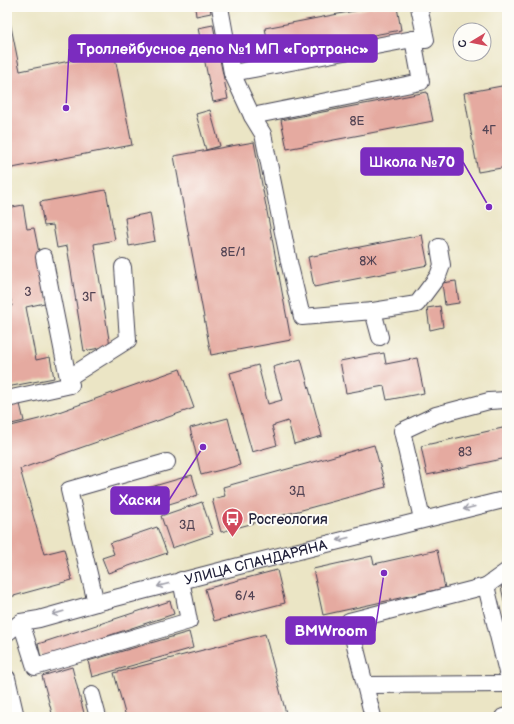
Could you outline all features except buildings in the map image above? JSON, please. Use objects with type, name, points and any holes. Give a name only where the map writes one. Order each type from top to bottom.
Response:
[{"type":"street","points":[[220,7],[232,73],[262,134],[302,316],[372,311],[417,304],[438,276],[442,264],[439,247]]},
{"type":"street","points":[[232,73],[414,39],[426,40],[419,7]]},
{"type":"street","points":[[252,116],[421,82],[414,39]]},
{"type":"street","points":[[7,398],[71,385],[68,378],[44,257]]},
{"type":"street","points":[[68,378],[128,340],[123,267]]},
{"type":"street","points":[[372,311],[380,337]]},
{"type":"street","points":[[422,519],[402,431],[436,415],[489,401],[507,400]]},
{"type":"street","points":[[96,603],[69,490],[167,462]]},
{"type":"street","name":"УЛИЦА СПАНДАРЯНА","points":[[7,633],[22,622],[39,619],[181,580],[507,499]]},
{"type":"street","points":[[373,717],[349,621],[486,586],[507,571]]},
{"type":"street","points":[[22,622],[35,667],[189,621],[181,580]]},
{"type":"street","points":[[486,586],[507,672]]},
{"type":"street","points":[[7,678],[16,717]]},
{"type":"street","points":[[366,685],[507,684]]},
{"type":"street","points":[[92,695],[98,717]]},
{"type":"street","points":[[503,717],[507,716]]},
{"type":"place","name":"Троллейбусное депо №1 МП «Гортранс»","points":[[66,108]]},
{"type":"place","name":"Школа №70","points":[[489,207]]},
{"type":"place","name":"Хаски","points":[[203,447]]},
{"type":"place","name":"Росгеология","points":[[232,538]]},
{"type":"place","name":"BMWroom","points":[[384,573]]}]
